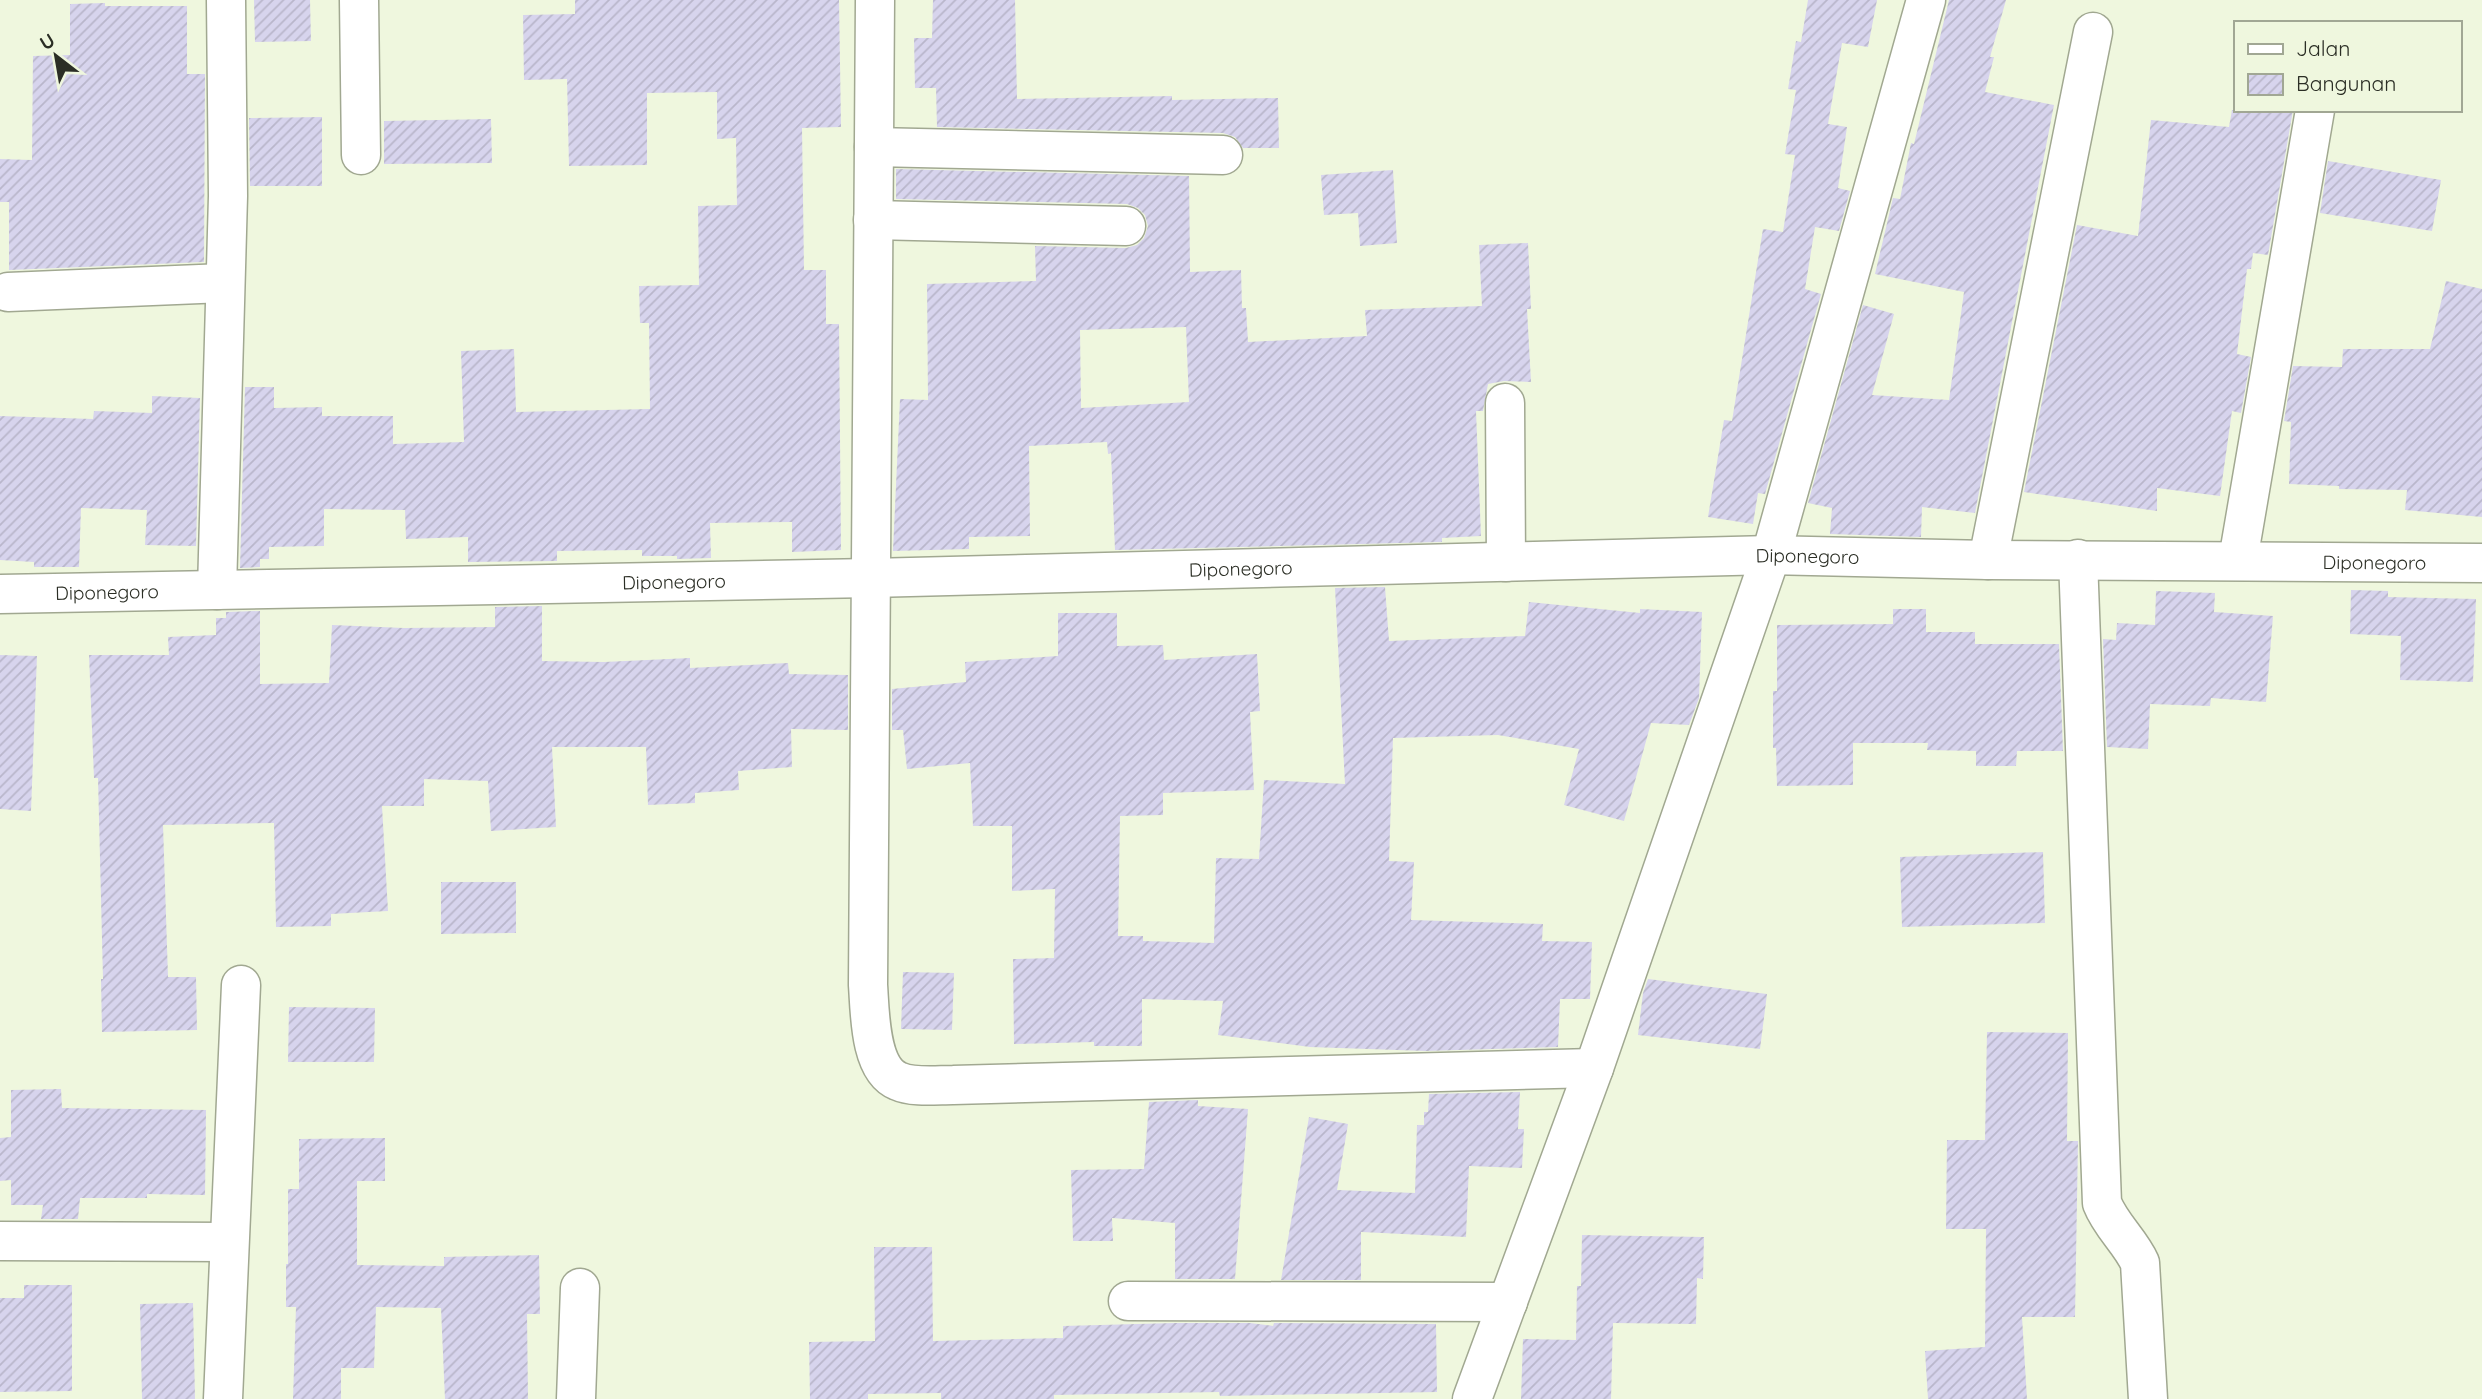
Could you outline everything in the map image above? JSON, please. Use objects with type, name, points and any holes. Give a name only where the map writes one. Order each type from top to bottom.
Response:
[{"type":"street","points":[[217,590],[228,196],[226,0]]},
{"type":"street","points":[[359,0],[360,155]]},
{"type":"street","points":[[875,0],[868,985],[870,1021],[878,1059],[891,1077],[901,1083],[953,1085],[1594,1068]]},
{"type":"street","points":[[1472,1399],[1594,1068],[1771,555],[1926,0]]},
{"type":"street","points":[[1988,560],[2093,32]]},
{"type":"street","points":[[2238,560],[2315,112]]},
{"type":"street","points":[[874,147],[1223,155]]},
{"type":"street","points":[[873,220],[1126,226]]},
{"type":"street","points":[[8,292],[224,283]]},
{"type":"street","points":[[1505,403],[1506,562]]},
{"type":"street","name":"Diponegoro","points":[[0,594],[870,578],[1771,555],[1988,560],[2482,563]]},
{"type":"street","points":[[2078,559],[2102,1203],[2108,1217],[2133,1248],[2140,1263],[2148,1399]]},
{"type":"street","points":[[223,1399],[241,985]]},
{"type":"street","points":[[0,1241],[229,1242]]},
{"type":"street","points":[[576,1399],[580,1288]]},
{"type":"street","points":[[1128,1301],[1508,1303]]},
{"type":"building","points":[[254,0],[310,0],[311,41],[255,42]]},
{"type":"building","points":[[575,0],[839,0],[841,127],[802,128],[804,270],[826,270],[826,324],[839,324],[841,550],[792,552],[792,522],[710,523],[711,558],[642,556],[642,550],[557,551],[557,561],[468,562],[468,537],[406,539],[405,510],[324,509],[324,546],[269,547],[269,559],[260,559],[260,567],[240,568],[245,387],[274,387],[274,408],[322,407],[322,416],[393,416],[393,444],[464,442],[461,351],[514,349],[516,412],[650,409],[649,323],[640,323],[639,286],[699,285],[698,206],[737,205],[736,138],[717,139],[717,92],[647,93],[647,165],[569,166],[567,79],[524,80],[523,15],[575,14]]},
{"type":"building","points":[[933,0],[1015,0],[1017,99],[1172,96],[1172,100],[1278,98],[1279,148],[1243,148],[1235,137],[1223,133],[937,127],[936,88],[915,88],[914,38],[932,38]]},
{"type":"building","points":[[1808,0],[1877,0],[1868,47],[1842,43],[1828,124],[1847,127],[1838,188],[1850,191],[1839,231],[1815,227],[1805,289],[1821,294],[1765,494],[1758,493],[1753,524],[1708,517],[1724,420],[1732,421],[1763,229],[1783,232],[1795,155],[1785,154],[1796,90],[1788,89],[1796,41],[1801,42]]},
{"type":"building","points":[[1949,0],[2006,0],[1990,57],[1994,57],[1985,92],[2054,105],[1975,513],[1922,507],[1921,537],[1830,534],[1832,508],[1808,503],[1863,305],[1894,314],[1872,395],[1949,400],[1964,292],[1875,274],[1893,198],[1900,199],[1911,143],[1914,144]]},
{"type":"building","points":[[105,3],[105,6],[187,6],[187,74],[205,74],[204,262],[9,270],[9,202],[0,202],[0,159],[32,160],[33,56],[70,55],[70,4]]},
{"type":"building","points":[[2232,110],[2293,112],[2268,255],[2253,253],[2251,269],[2247,269],[2237,354],[2251,357],[2241,413],[2232,411],[2220,496],[2157,488],[2157,511],[2024,492],[2077,225],[2138,236],[2151,120],[2229,127]]},
{"type":"building","points":[[322,117],[322,186],[250,186],[249,118]]},
{"type":"building","points":[[491,119],[492,163],[384,164],[384,121]]},
{"type":"building","points":[[2328,161],[2441,180],[2432,231],[2320,213]]},
{"type":"building","points":[[896,169],[1189,176],[1190,272],[1241,270],[1242,308],[1246,308],[1248,342],[1367,336],[1365,310],[1482,306],[1479,245],[1528,243],[1531,309],[1527,309],[1531,382],[1504,381],[1488,384],[1483,411],[1476,411],[1481,536],[1442,538],[1442,542],[1115,550],[1111,453],[1108,454],[1107,442],[1029,446],[1030,536],[969,537],[969,549],[893,551],[900,399],[928,400],[927,284],[1036,281],[1035,246],[1126,248],[1137,245],[1144,238],[1148,226],[1145,215],[1138,208],[1127,204],[896,199]],"holes":[[[1186,327],[1189,402],[1081,408],[1080,330]]]},
{"type":"building","points":[[1393,170],[1397,243],[1360,246],[1358,213],[1324,215],[1321,175]]},
{"type":"building","points":[[2446,281],[2482,289],[2482,517],[2405,510],[2407,490],[2339,489],[2339,486],[2289,484],[2291,422],[2284,421],[2293,366],[2342,367],[2343,349],[2430,349]]},
{"type":"building","points":[[152,396],[200,398],[196,546],[145,545],[147,510],[81,508],[79,567],[34,567],[34,562],[0,560],[0,416],[93,419],[94,411],[152,413]]},
{"type":"building","points":[[1385,587],[1389,641],[1525,636],[1529,602],[1640,613],[1640,609],[1702,612],[1699,698],[1689,725],[1651,723],[1624,821],[1564,805],[1579,749],[1498,735],[1393,738],[1389,861],[1414,862],[1411,920],[1543,924],[1542,941],[1592,942],[1590,999],[1560,999],[1558,1047],[1426,1051],[1310,1047],[1218,1035],[1223,1001],[1142,999],[1142,1046],[1094,1046],[1094,1042],[1014,1044],[1013,959],[1054,958],[1055,889],[1012,891],[1012,826],[973,826],[970,763],[907,769],[903,730],[892,730],[892,689],[966,682],[965,662],[1058,656],[1058,613],[1117,613],[1117,646],[1163,645],[1164,660],[1257,654],[1260,711],[1250,712],[1254,790],[1163,793],[1163,815],[1120,816],[1118,936],[1143,936],[1143,941],[1214,943],[1216,858],[1259,859],[1264,780],[1345,784],[1335,588]]},
{"type":"building","points":[[2351,590],[2388,591],[2388,597],[2476,599],[2473,682],[2400,680],[2401,636],[2350,634]]},
{"type":"building","points":[[2156,591],[2215,593],[2214,612],[2273,616],[2266,702],[2211,698],[2210,706],[2150,704],[2148,749],[2107,747],[2103,639],[2116,640],[2117,623],[2155,625]]},
{"type":"building","points":[[542,606],[542,661],[604,662],[690,658],[690,668],[788,663],[789,674],[848,675],[848,730],[791,729],[792,767],[738,771],[739,790],[695,793],[695,803],[648,805],[646,747],[552,747],[556,827],[491,831],[488,781],[424,779],[424,806],[382,806],[388,911],[331,914],[331,926],[276,927],[274,823],[163,825],[168,977],[196,977],[197,1030],[102,1032],[98,778],[94,778],[89,655],[169,655],[168,637],[216,635],[216,618],[226,618],[226,612],[260,611],[260,684],[329,683],[332,625],[404,628],[495,627],[495,607]]},
{"type":"building","points":[[1893,609],[1926,609],[1926,632],[1975,632],[1975,644],[2059,644],[2063,751],[2017,751],[2016,766],[1976,766],[1976,751],[1927,750],[1928,743],[1853,743],[1853,785],[1777,786],[1776,748],[1773,748],[1773,691],[1777,691],[1777,625],[1893,624]]},
{"type":"building","points":[[0,655],[37,656],[31,811],[0,809]]},
{"type":"building","points":[[2043,852],[2045,923],[1902,927],[1900,857]]},
{"type":"building","points":[[441,882],[516,882],[516,933],[441,934]]},
{"type":"building","points":[[903,972],[954,973],[952,1030],[901,1029]]},
{"type":"building","points":[[1648,979],[1767,994],[1760,1049],[1638,1035],[1643,993]]},
{"type":"building","points":[[289,1007],[375,1008],[374,1062],[288,1062]]},
{"type":"building","points":[[1987,1032],[2068,1033],[2067,1141],[2078,1141],[2075,1317],[2022,1317],[2027,1399],[1928,1399],[1925,1351],[1985,1347],[1986,1229],[1946,1229],[1947,1140],[1985,1140]]},
{"type":"building","points":[[61,1089],[62,1108],[206,1110],[205,1195],[147,1194],[147,1198],[80,1198],[78,1219],[41,1219],[43,1205],[11,1205],[11,1180],[0,1181],[0,1138],[11,1137],[11,1090]]},
{"type":"building","points":[[1520,1092],[1518,1129],[1524,1129],[1522,1168],[1469,1166],[1466,1237],[1361,1232],[1361,1280],[1281,1280],[1309,1117],[1348,1124],[1337,1190],[1415,1193],[1417,1125],[1424,1125],[1429,1094]]},
{"type":"building","points":[[1198,1100],[1198,1106],[1248,1109],[1235,1279],[1175,1279],[1175,1223],[1112,1218],[1113,1241],[1073,1241],[1071,1170],[1144,1169],[1149,1102]]},
{"type":"building","points":[[385,1138],[385,1181],[357,1181],[357,1265],[444,1266],[444,1257],[539,1255],[540,1314],[527,1314],[528,1399],[445,1399],[441,1308],[376,1307],[374,1368],[341,1368],[341,1399],[293,1399],[296,1307],[286,1307],[286,1264],[288,1189],[299,1189],[299,1139]]},
{"type":"building","points":[[1582,1235],[1704,1237],[1703,1279],[1697,1278],[1696,1324],[1613,1323],[1611,1399],[1521,1399],[1523,1339],[1576,1340]]},
{"type":"building","points":[[874,1247],[932,1247],[933,1341],[1063,1338],[1063,1326],[1175,1323],[1250,1323],[1273,1326],[1274,1323],[1436,1324],[1437,1392],[1220,1396],[1219,1392],[1054,1395],[1054,1399],[941,1399],[941,1393],[868,1394],[868,1399],[810,1399],[809,1342],[875,1341]]},
{"type":"building","points":[[24,1285],[72,1285],[72,1391],[0,1392],[0,1298],[24,1298]]},
{"type":"building","points":[[193,1303],[195,1399],[142,1399],[140,1304]]}]
